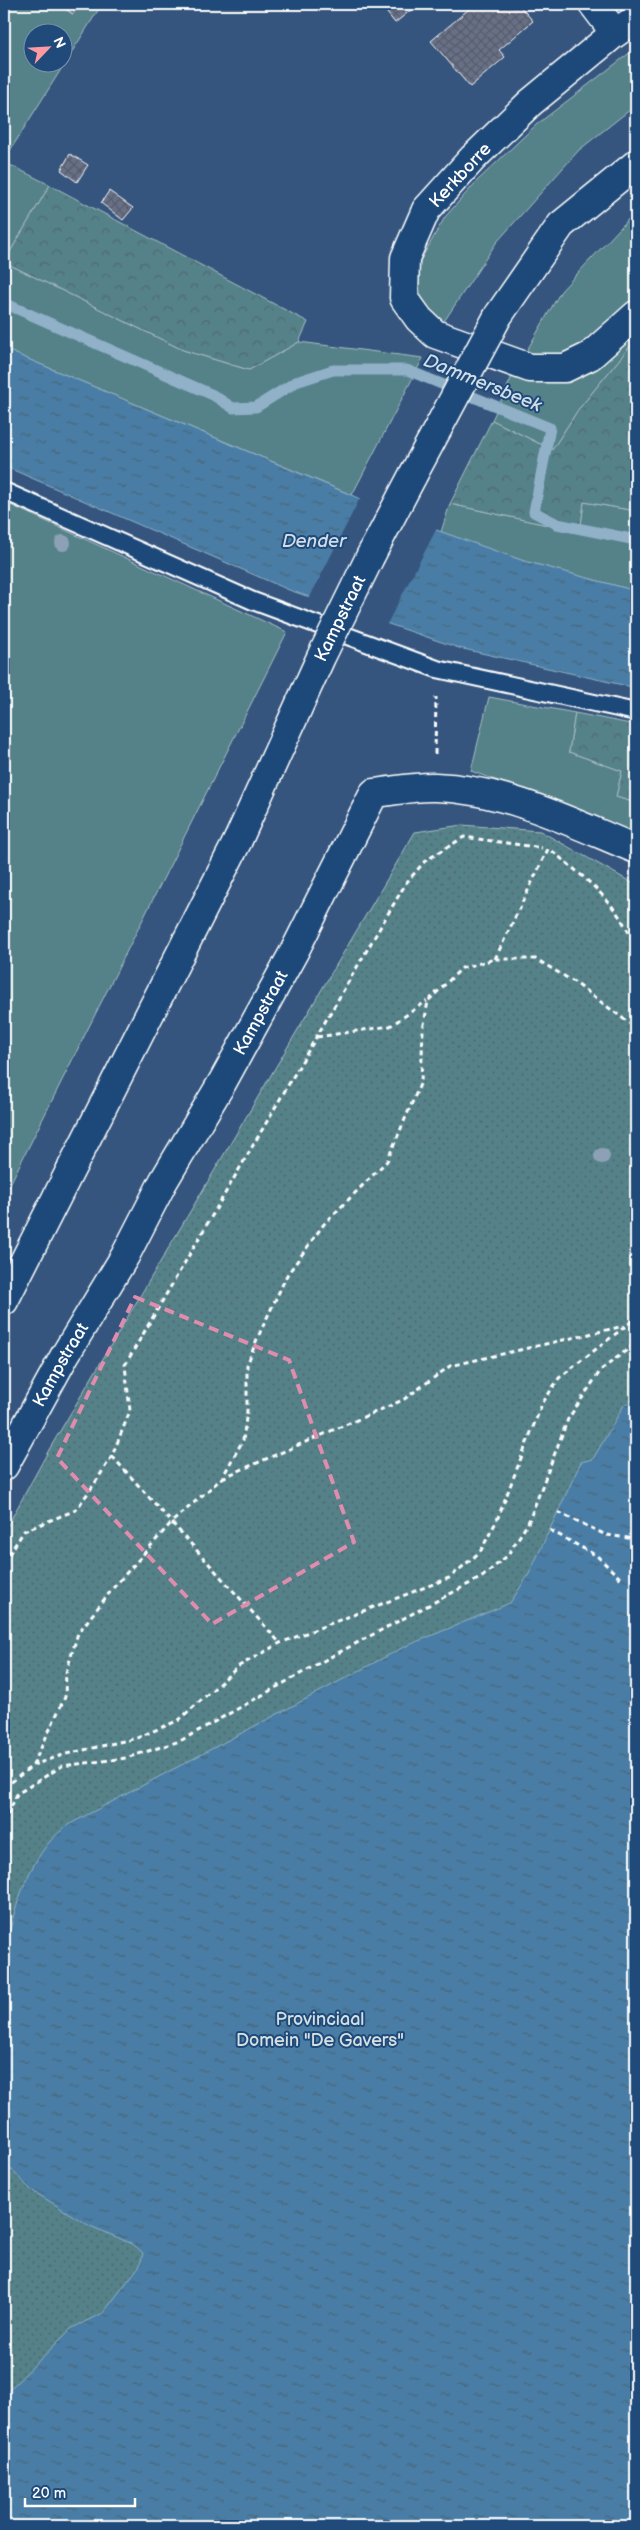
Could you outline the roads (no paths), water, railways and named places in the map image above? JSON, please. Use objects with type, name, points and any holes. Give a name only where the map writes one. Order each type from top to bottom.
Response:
[{"type":"street","points":[[593,4],[626,26]]},
{"type":"street","name":"Kerkborre","points":[[626,26],[530,103],[474,158],[426,210],[405,258],[404,298],[418,319],[435,334],[530,368],[565,368],[590,356],[636,315]]},
{"type":"street","name":"Kampstraat","points":[[4,1301],[238,840],[321,657],[371,555],[498,316],[561,225],[636,164]]},
{"type":"street","name":"Kampstraat","points":[[4,1466],[65,1356],[125,1256],[163,1182],[223,1081],[290,958],[374,793],[434,787],[487,792],[536,808],[636,849]]},
{"type":"lane","points":[[4,491],[253,601],[437,669],[636,712]]},
{"type":"water","name":"Dender","points":[[4,349],[425,526],[524,561],[636,591],[636,688],[459,648],[289,590],[4,466]]},
{"type":"water","points":[[636,1398],[636,2526],[4,2526],[4,2395],[72,2328],[103,2313],[140,2265],[143,2253],[133,2244],[90,2226],[31,2190],[4,2162],[4,1959],[19,1899],[38,1857],[49,1842],[66,1826],[404,1647],[510,1603],[529,1574],[581,1462],[593,1459],[624,1405]]},
{"type":"waterway","name":"Dammersbeek","points":[[4,303],[213,395],[233,408],[256,407],[296,382],[333,370],[407,370],[550,428],[534,512],[557,524],[636,540]]},
{"type":"park label","name":"Provinciaal Domein \"De Gavers\"","points":[[320,2029]]}]
